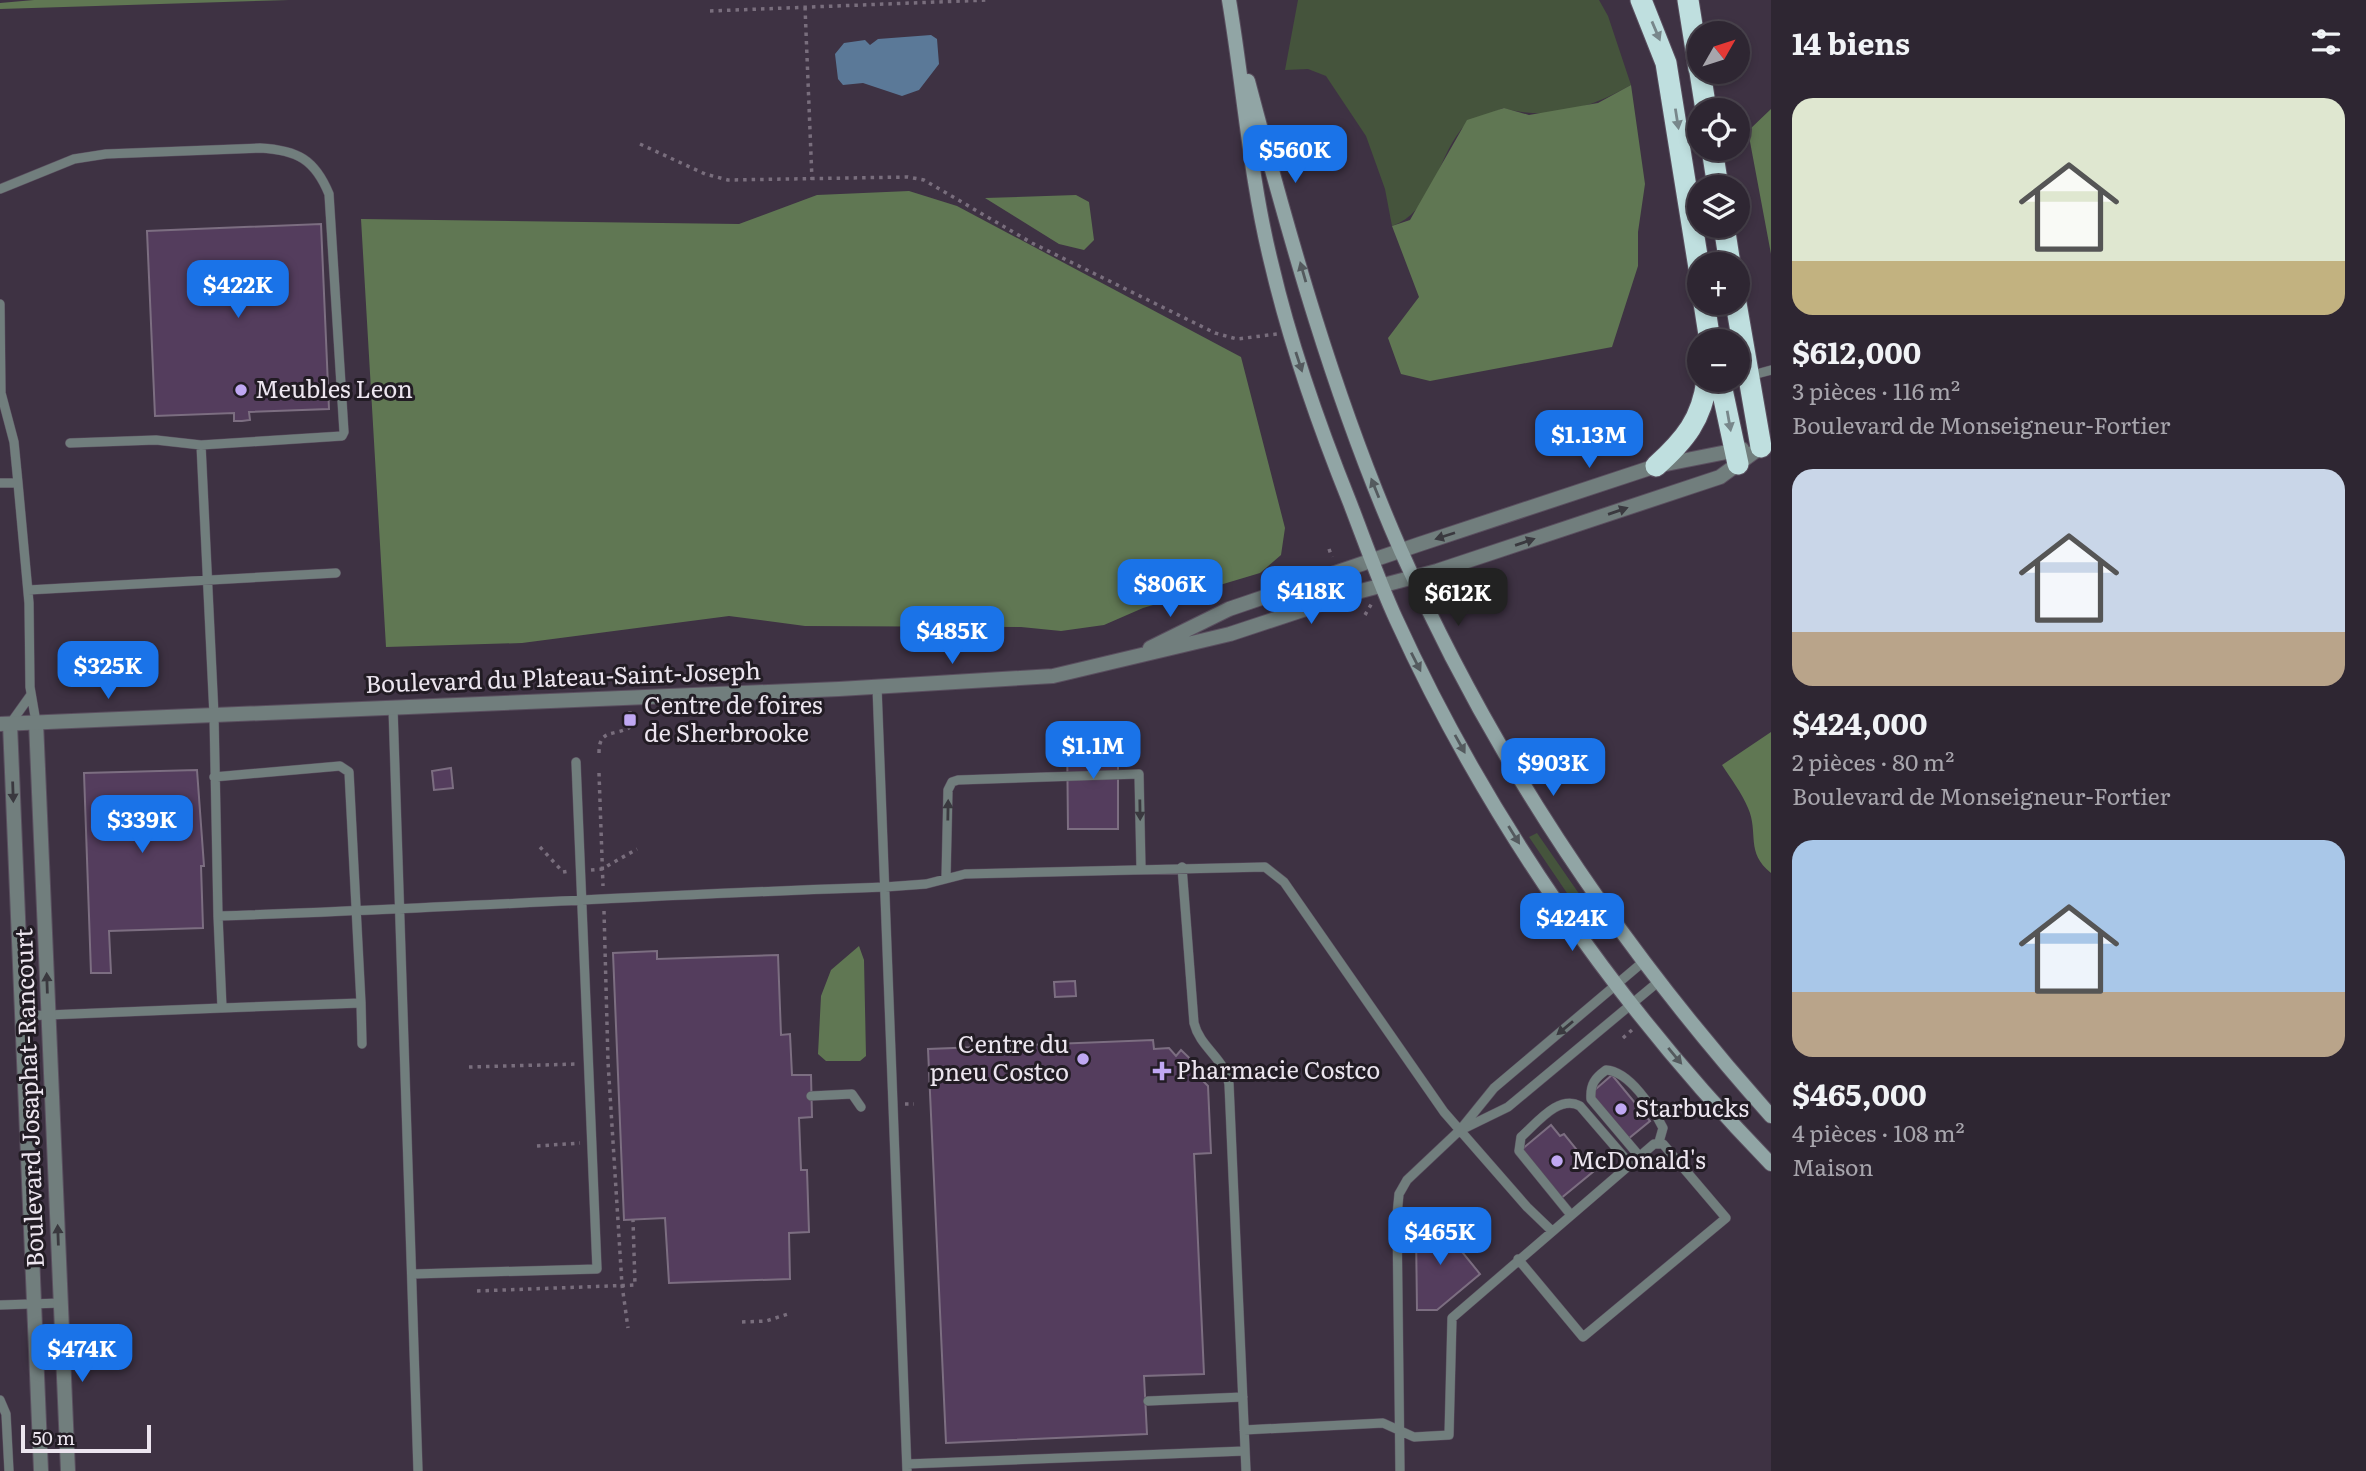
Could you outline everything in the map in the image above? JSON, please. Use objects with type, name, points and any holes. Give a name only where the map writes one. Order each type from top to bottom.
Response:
[{"type":"highway","points":[[1641,0],[1657,33],[1666,63],[1696,252]]},
{"type":"highway","points":[[1688,0],[1691,21]]},
{"type":"highway","points":[[1750,388],[1766,445]]},
{"type":"highway","points":[[1656,466],[1679,446],[1696,424],[1704,392]]},
{"type":"highway","points":[[1722,392],[1736,457]]},
{"type":"main road","points":[[1228,0],[1263,225],[1289,332],[1324,436],[1372,561],[1424,678],[1490,796],[1543,880],[1617,984],[1703,1089],[1771,1164]]},
{"type":"main road","points":[[1231,16],[1266,149],[1318,325],[1353,431],[1413,578],[1478,705],[1520,779],[1570,858],[1658,982],[1771,1116]]},
{"type":"street","name":"Boulevard du Plateau-Saint-Joseph","points":[[1126,660],[1229,609],[1401,551],[1656,466],[1736,457],[1766,445]]},
{"type":"street","name":"Boulevard du Plateau-Saint-Joseph","points":[[5,724],[877,687],[1028,679],[1074,673],[1230,634],[1413,578],[1720,477],[1736,457]]},
{"type":"street","name":"Boulevard Josaphat-Rancourt","points":[[36,722],[68,1471]]},
{"type":"street","name":"Boulevard Josaphat-Rancourt","points":[[5,724],[23,1016],[41,1471]]},
{"type":"lane","points":[[0,189],[74,159],[106,154],[280,149],[306,159],[320,173],[329,194],[344,432],[342,436],[201,445],[156,440],[70,443]]},
{"type":"lane","points":[[0,304],[1,393],[14,442],[19,483],[29,590],[30,696],[36,722]]},
{"type":"lane","points":[[1750,376],[1771,370]]},
{"type":"lane","points":[[201,445],[214,715],[222,1008]]},
{"type":"lane","points":[[0,483],[19,483]]},
{"type":"lane","points":[[29,590],[336,573]]},
{"type":"lane","points":[[877,687],[907,1468],[1245,1451]]},
{"type":"lane","points":[[5,724],[30,696]]},
{"type":"lane","points":[[393,708],[402,910],[418,1471]]},
{"type":"lane","points":[[412,1274],[597,1269],[576,762]]},
{"type":"lane","points":[[214,777],[340,766],[349,772],[362,1044]]},
{"type":"lane","points":[[946,878],[948,790],[952,782],[958,780],[1139,774],[1142,869]]},
{"type":"lane","points":[[218,916],[402,910],[603,897],[885,887],[926,884],[965,874],[1258,865],[1276,873],[1429,1091],[1527,1207],[1552,1231]]},
{"type":"lane","points":[[1182,867],[1194,1023],[1202,1043],[1227,1071],[1246,1471]]},
{"type":"lane","points":[[1400,1471],[1399,1194],[1419,1166],[1460,1130],[1494,1088],[1643,962]]},
{"type":"lane","points":[[1460,1130],[1508,1107],[1658,982]]},
{"type":"lane","points":[[23,1016],[361,1003]]},
{"type":"lane","points":[[1244,1430],[1383,1423],[1414,1437],[1449,1435],[1452,1318],[1518,1259],[1659,1142],[1663,1128],[1658,1118],[1622,1074],[1606,1070],[1592,1083],[1591,1099],[1640,1157]]},
{"type":"lane","points":[[811,1097],[852,1094],[861,1107]]},
{"type":"lane","points":[[1572,1215],[1519,1151],[1521,1137],[1562,1102],[1572,1101],[1580,1106],[1630,1164]]},
{"type":"lane","points":[[1518,1259],[1583,1338],[1726,1218],[1664,1144],[1659,1142]]},
{"type":"lane","points":[[0,1305],[61,1303]]},
{"type":"lane","points":[[1148,1401],[1243,1397]]},
{"type":"lane","points":[[0,1400],[6,1414],[9,1471]]},
{"type":"path","points":[[710,11],[987,0]]},
{"type":"path","points":[[805,7],[812,180]]},
{"type":"path","points":[[640,144],[705,174],[728,180],[908,177],[924,180],[1032,243],[1215,332],[1245,339],[1289,332]]},
{"type":"path","points":[[1329,549],[1332,557]]},
{"type":"path","points":[[598,753],[601,737],[628,729],[630,720]]},
{"type":"path","points":[[599,773],[608,1062],[622,1285],[628,1328]]},
{"type":"path","points":[[602,869],[637,849]]},
{"type":"path","points":[[1622,1038],[1633,1030]]},
{"type":"path","points":[[469,1067],[608,1062]]},
{"type":"path","points":[[537,1146],[613,1141]]},
{"type":"path","points":[[477,1291],[635,1285],[633,1220]]},
{"type":"path","points":[[742,1322],[766,1321],[788,1314]]},
{"type":"green space","points":[[34,0],[289,0],[0,9],[0,3]]},
{"type":"green space","points":[[1298,0],[1599,0],[1608,16],[1631,85],[1600,100],[1569,110],[1537,113],[1503,108],[1468,124],[1452,143],[1425,198],[1416,210],[1392,226],[1385,189],[1366,136],[1326,76],[1308,69],[1285,70]]},
{"type":"green space","points":[[1631,85],[1645,184],[1638,232],[1638,266],[1612,347],[1430,381],[1401,374],[1388,338],[1419,297],[1392,226],[1410,220],[1467,120],[1504,108],[1529,115],[1598,103]]},
{"type":"green space","points":[[1771,109],[1771,254],[1750,142],[1750,129]]},
{"type":"green space","points":[[909,191],[957,206],[1241,357],[1285,528],[1281,555],[1260,573],[1143,608],[1104,625],[1061,631],[1021,627],[805,626],[729,616],[522,643],[386,647],[361,219],[739,224],[817,195]]},
{"type":"green space","points":[[1076,195],[1089,202],[1094,240],[1084,250],[1059,244],[985,198]]},
{"type":"green space","points":[[1771,732],[1771,873],[1758,858],[1755,850],[1751,817],[1746,802],[1722,765]]},
{"type":"green space","points":[[1537,833],[1600,924],[1592,930],[1529,837]]},
{"type":"green space","points":[[859,946],[864,960],[866,1056],[860,1061],[826,1061],[818,1054],[821,996],[831,970]]},
{"type":"water","points":[[931,35],[937,39],[939,64],[919,90],[902,96],[863,83],[843,85],[838,79],[835,54],[844,43],[865,40],[870,45],[878,39]]},
{"type":"building","points":[[321,224],[329,409],[249,412],[250,420],[242,421],[234,421],[234,413],[155,416],[147,231]]},
{"type":"building","points":[[1118,732],[1118,829],[1068,829],[1067,733]]},
{"type":"building","points":[[451,768],[453,788],[434,790],[432,771]]},
{"type":"building","points":[[197,770],[204,866],[201,866],[203,928],[109,931],[111,973],[91,973],[84,773]]},
{"type":"building","points":[[657,951],[657,959],[778,955],[781,1035],[790,1034],[792,1075],[811,1075],[812,1117],[799,1118],[801,1170],[807,1170],[809,1232],[789,1233],[790,1279],[669,1283],[665,1218],[624,1220],[613,953]]},
{"type":"building","points":[[1075,981],[1076,996],[1055,997],[1054,982]]},
{"type":"building","points":[[1153,1040],[1154,1049],[1169,1048],[1176,1056],[1181,1050],[1205,1073],[1200,1078],[1208,1086],[1211,1153],[1194,1154],[1204,1374],[1144,1376],[1147,1434],[946,1443],[928,1049]]},
{"type":"building","name":"Starbucks","points":[[1612,1075],[1650,1121],[1628,1139],[1590,1094]]},
{"type":"building","name":"McDonald's","points":[[1551,1125],[1560,1136],[1564,1134],[1594,1171],[1560,1199],[1521,1150]]},
{"type":"building","points":[[1433,1216],[1480,1274],[1437,1310],[1417,1310],[1416,1231]]},
{"type":"place","name":"Meubles Leon","points":[[241,390]]},
{"type":"place","name":"Centre de foires de Sherbrooke","points":[[630,720]]},
{"type":"place","name":"Centre du pneu Costco","points":[[1083,1059]]},
{"type":"place","name":"Pharmacie Costco","points":[[1162,1071]]},
{"type":"place","name":"Starbucks","points":[[1621,1109]]},
{"type":"place","name":"McDonald's","points":[[1557,1161]]}]
